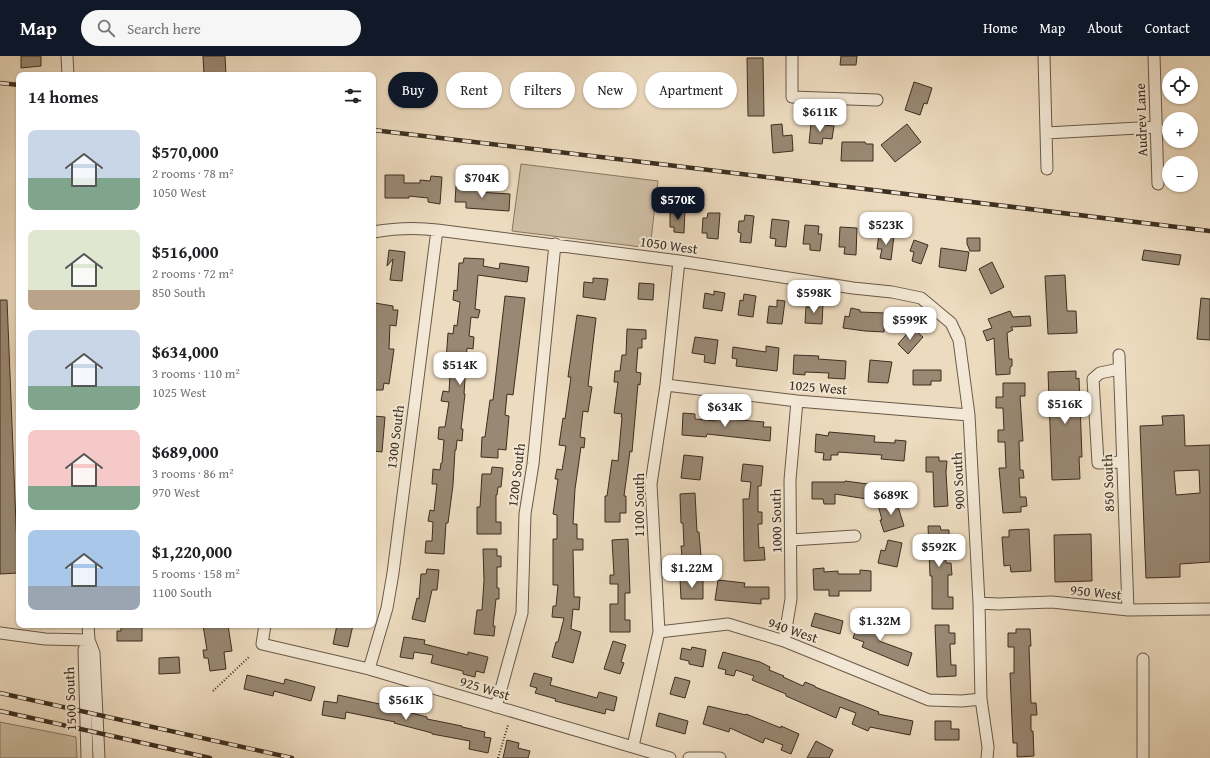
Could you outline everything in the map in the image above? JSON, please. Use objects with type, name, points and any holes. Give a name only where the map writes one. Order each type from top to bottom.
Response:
[{"type":"street","points":[[67,56],[68,72]]},
{"type":"street","points":[[792,56],[792,97],[877,100]]},
{"type":"street","points":[[1044,56],[1047,169]]},
{"type":"street","name":"Audrev Lane","points":[[1154,56],[1158,184]]},
{"type":"street","points":[[1046,133],[1157,127]]},
{"type":"street","name":"1050 West","points":[[376,232],[415,227],[555,244],[679,261],[853,288],[892,292],[921,298],[951,323]]},
{"type":"street","name":"1300 South","points":[[368,669],[387,608],[393,574],[437,230]]},
{"type":"street","name":"1200 South","points":[[496,707],[522,613],[525,514],[533,464],[555,244]]},
{"type":"street","name":"1100 South","points":[[628,745],[659,632],[651,484],[666,385],[679,261]]},
{"type":"street","name":"900 South","points":[[951,323],[959,340],[969,415],[979,603],[981,699],[988,747],[987,758]]},
{"type":"street","name":"850 South","points":[[1119,355],[1128,610]]},
{"type":"street","points":[[1120,369],[1100,373],[1093,379],[1098,463],[1123,462]]},
{"type":"street","name":"1025 West","points":[[666,385],[797,401],[969,415]]},
{"type":"street","name":"1000 South","points":[[784,641],[791,599],[790,480],[797,401]]},
{"type":"street","points":[[791,540],[855,536]]},
{"type":"street","name":"950 West","points":[[979,603],[998,604],[1052,602],[1128,610],[1210,609]]},
{"type":"street","name":"940 West","points":[[659,632],[728,624],[784,641],[928,700],[962,701],[981,699]]},
{"type":"street","name":"1500 South","points":[[88,628],[89,640],[94,653],[99,758]]},
{"type":"street","name":"925 West","points":[[265,628],[262,644],[368,669],[628,745]]},
{"type":"street","points":[[0,633],[45,639],[89,640]]},
{"type":"street","name":"1500 South","points":[[87,758],[84,650],[89,640]]},
{"type":"street","points":[[1143,659],[1143,758]]},
{"type":"street","points":[[628,745],[670,758]]},
{"type":"street","points":[[689,758],[720,758]]},
{"type":"path","points":[[213,691],[250,656]]},
{"type":"path","points":[[498,758],[508,725]]},
{"type":"shaded area","points":[[521,164],[658,181],[650,248],[512,231]]},
{"type":"shaded area","points":[[0,722],[76,737],[77,758],[0,758]]},
{"type":"building","points":[[21,56],[41,56],[41,66],[21,68]]},
{"type":"building","points":[[203,56],[225,56],[226,72],[204,72]]},
{"type":"building","points":[[841,56],[857,56],[856,65],[840,65]]},
{"type":"building","points":[[747,58],[763,58],[764,116],[748,116]]},
{"type":"building","points":[[914,82],[932,88],[927,104],[924,103],[920,115],[905,110]]},
{"type":"building","points":[[782,124],[783,136],[792,135],[793,151],[773,153],[771,125]]},
{"type":"building","points":[[811,124],[834,126],[832,139],[823,138],[822,144],[809,143]]},
{"type":"building","points":[[907,124],[921,142],[895,162],[881,145]]},
{"type":"building","points":[[842,142],[865,142],[866,144],[873,144],[873,161],[841,161]]},
{"type":"building","points":[[385,175],[404,175],[404,183],[420,183],[420,180],[430,181],[431,176],[442,177],[440,204],[428,202],[428,198],[409,196],[409,198],[385,198]]},
{"type":"building","points":[[456,186],[478,188],[478,192],[510,194],[509,211],[466,208],[466,202],[455,202]]},
{"type":"building","points":[[676,210],[685,210],[684,233],[674,232],[674,227],[670,227],[670,213],[676,213]]},
{"type":"building","points":[[708,213],[720,213],[718,239],[707,238],[707,233],[702,233],[703,218],[707,218]]},
{"type":"building","points":[[745,215],[754,216],[751,243],[740,242],[741,233],[738,232],[739,221],[744,221]]},
{"type":"building","points":[[772,219],[789,221],[786,247],[775,246],[776,239],[770,238]]},
{"type":"building","points":[[805,225],[819,226],[818,234],[822,234],[820,251],[810,250],[810,244],[803,244]]},
{"type":"building","points":[[840,227],[857,228],[856,255],[844,254],[845,247],[839,247]]},
{"type":"building","points":[[879,234],[894,236],[891,260],[880,258],[882,249],[877,249]]},
{"type":"building","points":[[967,238],[980,238],[980,251],[970,251],[967,244]]},
{"type":"building","points":[[914,240],[928,245],[921,264],[912,261],[914,252],[910,251]]},
{"type":"building","points":[[941,248],[969,252],[966,271],[939,267]]},
{"type":"building","points":[[389,250],[405,252],[402,281],[390,280],[393,259],[387,266]]},
{"type":"building","points":[[1144,250],[1181,255],[1179,265],[1142,260]]},
{"type":"building","points":[[464,258],[484,259],[483,266],[499,269],[500,263],[529,267],[527,282],[478,275],[475,309],[480,310],[478,318],[471,317],[469,336],[474,337],[473,349],[467,348],[465,394],[461,429],[463,429],[462,441],[457,440],[455,450],[453,485],[448,523],[446,523],[444,554],[425,553],[426,541],[432,541],[433,522],[428,521],[430,510],[434,511],[437,484],[432,484],[433,469],[440,470],[442,463],[444,440],[438,439],[439,427],[445,427],[449,402],[441,401],[443,391],[449,392],[450,374],[445,374],[448,333],[453,334],[454,325],[457,326],[460,302],[453,300],[454,290],[457,291],[459,263],[463,263]]},
{"type":"building","points":[[992,262],[1004,287],[991,294],[979,269]]},
{"type":"building","points":[[1065,275],[1067,311],[1076,311],[1077,333],[1048,334],[1045,276]]},
{"type":"building","points":[[593,278],[608,279],[605,300],[583,297],[584,282],[593,283]]},
{"type":"building","points":[[639,283],[654,284],[653,300],[638,299]]},
{"type":"building","points":[[714,291],[725,293],[722,311],[703,308],[705,293],[714,295]]},
{"type":"building","points":[[744,294],[756,296],[753,317],[738,315],[740,300],[743,301]]},
{"type":"building","points":[[505,296],[525,298],[513,395],[507,394],[505,415],[509,416],[506,450],[498,449],[498,458],[481,457],[482,437],[485,437],[490,400],[493,400]]},
{"type":"building","points":[[1201,298],[1210,299],[1210,340],[1197,339]]},
{"type":"building","points":[[0,300],[7,300],[16,523],[16,573],[0,574]]},
{"type":"building","points":[[777,300],[785,301],[782,324],[767,323],[769,306],[777,307]]},
{"type":"building","points":[[376,303],[393,306],[393,310],[398,310],[396,326],[390,325],[389,349],[394,349],[389,384],[384,383],[383,390],[376,390]]},
{"type":"building","points":[[813,304],[823,304],[822,324],[805,323],[806,307],[813,307]]},
{"type":"building","points":[[851,308],[860,310],[860,312],[885,313],[884,332],[843,328],[845,316],[849,317]]},
{"type":"building","points":[[1010,311],[1013,317],[1030,316],[1031,326],[1011,327],[1013,330],[1007,333],[1009,359],[1012,359],[1010,374],[996,375],[994,338],[987,341],[983,331],[992,328],[988,319]]},
{"type":"building","points":[[577,315],[596,318],[588,386],[592,387],[588,412],[583,411],[580,437],[585,438],[584,448],[581,447],[575,489],[573,524],[577,524],[577,539],[583,539],[583,550],[573,550],[574,597],[580,597],[579,610],[573,609],[571,629],[581,632],[573,663],[552,657],[556,642],[558,642],[564,618],[552,617],[553,606],[556,606],[558,585],[553,585],[553,539],[557,539],[557,515],[553,514],[558,479],[555,479],[557,469],[562,470],[566,446],[559,445],[563,418],[565,419],[571,377],[568,377]]},
{"type":"building","points":[[912,328],[923,337],[908,354],[898,344]]},
{"type":"building","points":[[627,329],[646,330],[646,339],[642,339],[642,348],[638,348],[636,372],[641,373],[640,385],[638,384],[632,452],[630,451],[624,496],[626,496],[626,513],[620,513],[620,522],[605,522],[605,496],[607,496],[612,460],[618,461],[622,417],[622,414],[614,413],[618,382],[614,382],[615,371],[620,371],[622,355],[626,355]]},
{"type":"building","points":[[695,337],[718,340],[715,364],[704,362],[705,355],[692,353]]},
{"type":"building","points":[[766,346],[779,348],[777,371],[736,366],[737,359],[732,358],[733,347],[766,352]]},
{"type":"building","points":[[794,355],[819,356],[818,359],[846,361],[845,379],[828,378],[829,373],[805,372],[805,375],[793,374]]},
{"type":"building","points":[[870,360],[892,362],[888,383],[868,382]]},
{"type":"building","points":[[913,370],[941,370],[941,381],[931,381],[931,385],[913,385]]},
{"type":"building","points":[[1076,371],[1076,379],[1079,378],[1082,457],[1079,457],[1080,479],[1052,480],[1048,372]]},
{"type":"building","points":[[1003,383],[1025,383],[1025,396],[1020,396],[1023,441],[1019,441],[1020,470],[1023,470],[1024,478],[1019,478],[1020,497],[1026,497],[1027,506],[1021,507],[1021,512],[1003,513],[999,468],[1006,468],[1005,442],[998,442],[998,430],[1004,430],[1003,408],[996,408],[996,397],[1003,397]]},
{"type":"building","points":[[683,413],[695,414],[695,419],[716,421],[717,418],[764,422],[763,427],[771,427],[770,441],[707,434],[706,437],[682,435]]},
{"type":"building","points":[[1184,415],[1185,446],[1210,445],[1210,562],[1180,564],[1180,577],[1146,578],[1140,426],[1163,425],[1162,416]],"holes":[[[1199,470],[1200,493],[1176,495],[1174,471]]]},
{"type":"building","points":[[376,416],[385,417],[382,452],[376,451]]},
{"type":"building","points":[[829,432],[875,436],[874,442],[895,443],[895,440],[906,441],[904,461],[881,459],[882,455],[838,452],[838,455],[831,455],[831,460],[823,460],[824,453],[815,452],[816,434],[828,436]]},
{"type":"building","points":[[684,455],[703,457],[700,480],[681,478]]},
{"type":"building","points":[[926,457],[939,457],[939,461],[947,461],[946,472],[948,506],[934,507],[933,472],[926,472]]},
{"type":"building","points":[[743,464],[763,466],[761,486],[758,486],[758,512],[762,512],[762,524],[758,524],[759,548],[764,547],[765,560],[744,561],[743,499],[749,499],[751,482],[741,481]]},
{"type":"building","points":[[492,467],[503,468],[501,487],[498,487],[496,495],[496,522],[501,522],[501,534],[477,534],[477,507],[480,507],[482,474],[491,474]]},
{"type":"building","points":[[845,481],[875,485],[873,500],[835,494],[835,504],[824,504],[823,499],[812,499],[812,482]]},
{"type":"building","points":[[695,493],[697,532],[699,532],[701,556],[682,557],[681,546],[684,546],[683,523],[681,523],[680,494]]},
{"type":"building","points":[[896,500],[904,526],[884,532],[880,520],[882,520],[878,505]]},
{"type":"building","points":[[928,526],[940,526],[941,530],[949,530],[949,540],[945,541],[946,563],[951,563],[952,575],[948,575],[948,597],[953,597],[953,609],[932,609],[932,576],[930,576]]},
{"type":"building","points":[[1029,529],[1031,571],[1011,572],[1010,565],[1004,566],[1002,537],[1009,537],[1009,530]]},
{"type":"building","points":[[1091,534],[1092,581],[1055,582],[1054,535]]},
{"type":"building","points":[[628,539],[630,593],[625,593],[625,620],[630,620],[630,632],[610,632],[610,604],[618,604],[618,584],[610,584],[610,575],[614,575],[612,540]]},
{"type":"building","points":[[888,540],[902,543],[897,567],[878,563],[881,550],[885,551]]},
{"type":"building","points":[[483,549],[497,549],[497,556],[501,556],[501,567],[497,567],[497,588],[499,588],[499,599],[496,599],[493,626],[495,626],[494,636],[474,634],[477,610],[482,610],[484,580]]},
{"type":"building","points":[[824,568],[824,572],[838,571],[838,574],[860,574],[860,570],[871,571],[871,591],[839,591],[839,596],[829,596],[829,590],[814,590],[813,569]]},
{"type":"building","points":[[427,569],[439,570],[437,590],[432,590],[425,622],[412,619],[417,598],[419,599],[421,574],[426,574]]},
{"type":"building","points":[[680,579],[703,579],[703,599],[681,599]]},
{"type":"building","points":[[718,580],[745,583],[744,587],[769,587],[769,599],[761,599],[761,604],[715,600]]},
{"type":"building","points":[[815,613],[843,621],[840,634],[811,626]]},
{"type":"building","points":[[870,618],[885,624],[879,641],[912,653],[908,666],[862,647],[864,642],[853,638],[858,624],[867,627]]},
{"type":"building","points":[[935,625],[949,625],[949,633],[955,633],[955,644],[950,644],[951,665],[956,665],[956,676],[937,677]]},
{"type":"building","points":[[121,628],[142,628],[142,641],[117,641],[117,631],[121,631]]},
{"type":"building","points":[[203,628],[228,628],[232,651],[224,652],[226,669],[210,671],[208,658],[204,658],[203,650],[207,650]]},
{"type":"building","points":[[336,628],[352,628],[348,647],[333,644]]},
{"type":"building","points":[[1016,629],[1030,629],[1031,646],[1029,646],[1031,703],[1036,703],[1037,715],[1031,715],[1034,756],[1017,757],[1017,743],[1013,743],[1010,673],[1014,673],[1014,647],[1008,647],[1008,633],[1016,633]]},
{"type":"building","points":[[404,637],[425,640],[424,644],[468,655],[468,652],[488,657],[484,673],[476,671],[475,677],[463,674],[463,671],[431,663],[433,655],[414,652],[413,659],[400,657]]},
{"type":"building","points":[[613,641],[626,645],[621,662],[624,663],[620,674],[604,669]]},
{"type":"building","points":[[692,647],[706,650],[703,667],[689,664],[689,661],[680,659],[682,648],[691,650]]},
{"type":"building","points":[[723,652],[760,662],[770,667],[769,670],[803,686],[805,682],[879,712],[878,714],[913,721],[910,735],[870,727],[868,731],[852,724],[856,713],[840,707],[836,718],[786,696],[786,694],[752,680],[754,676],[736,670],[734,676],[725,674],[726,670],[718,668]]},
{"type":"building","points":[[179,657],[180,673],[159,674],[159,658]]},
{"type":"building","points":[[534,673],[552,678],[550,685],[597,698],[599,692],[617,697],[614,711],[606,709],[605,714],[555,701],[556,699],[535,693],[537,688],[530,686]]},
{"type":"building","points":[[247,675],[284,684],[285,679],[315,687],[311,701],[274,691],[273,696],[244,689]]},
{"type":"building","points":[[675,677],[690,681],[685,698],[670,694]]},
{"type":"building","points":[[338,695],[389,706],[427,717],[427,719],[485,732],[484,737],[491,738],[488,753],[469,749],[470,741],[432,734],[394,723],[395,722],[346,712],[345,719],[322,715],[324,701],[337,703]]},
{"type":"building","points":[[708,706],[746,714],[799,734],[791,754],[781,750],[783,745],[765,738],[763,743],[730,728],[729,732],[703,724]]},
{"type":"building","points":[[659,713],[688,721],[685,734],[656,726]]},
{"type":"building","points":[[935,721],[951,721],[951,729],[959,729],[959,740],[935,740]]},
{"type":"building","points":[[507,740],[519,743],[518,748],[530,751],[528,758],[503,758]]},
{"type":"building","points":[[816,741],[833,750],[829,758],[807,758]]},
{"type":"railway","points":[[0,83],[16,85]]},
{"type":"railway","points":[[376,130],[1210,231]]},
{"type":"railway","points":[[0,693],[292,758]]},
{"type":"railway","points":[[0,711],[210,758]]}]
